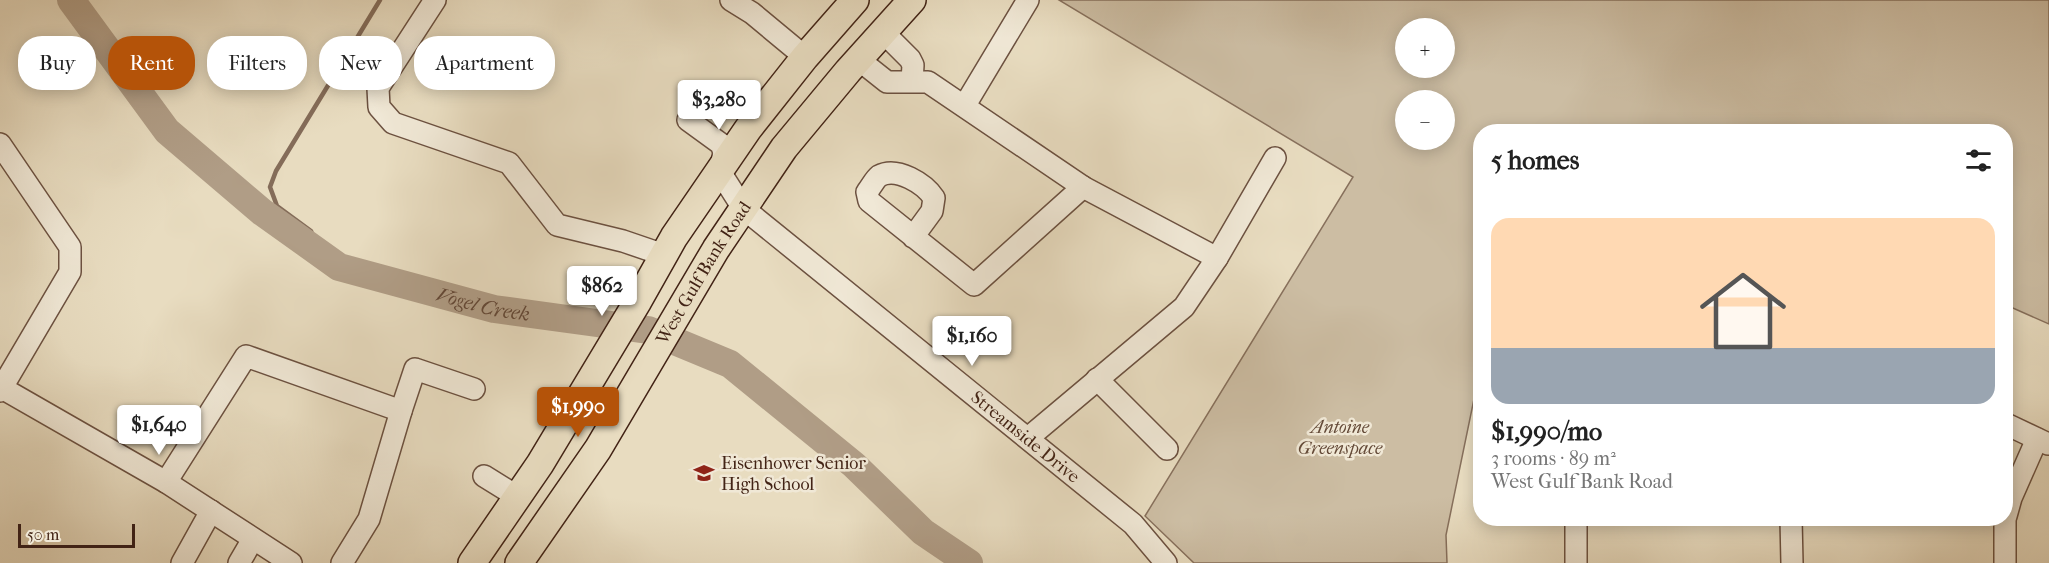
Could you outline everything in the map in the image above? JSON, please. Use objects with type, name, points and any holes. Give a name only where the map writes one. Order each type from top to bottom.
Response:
[{"type":"main road","points":[[472,563],[518,497],[574,408],[674,237],[748,129],[805,57],[855,0]]},
{"type":"main road","name":"West Gulf Bank Road","points":[[519,563],[598,449],[678,312],[743,208],[784,148],[858,59],[912,0]]},
{"type":"main road","points":[[574,408],[609,431]]},
{"type":"street","points":[[435,0],[378,88],[379,107],[393,123],[509,163],[557,225],[623,241],[664,255]]},
{"type":"street","points":[[731,0],[753,13],[805,57]]},
{"type":"street","points":[[965,105],[1028,0]]},
{"type":"street","points":[[883,32],[910,59],[913,65],[912,81]]},
{"type":"street","points":[[858,59],[887,82],[928,82],[1083,187],[1217,258]]},
{"type":"street","points":[[688,120],[721,144],[724,152],[720,172]]},
{"type":"street","points":[[0,144],[70,247],[70,272],[1,389],[166,482],[291,563]]},
{"type":"street","points":[[1029,438],[1184,308],[1217,258],[1275,158]]},
{"type":"street","name":"Streamside Drive","points":[[720,172],[743,208],[1133,524],[1166,563]]},
{"type":"street","points":[[914,237],[974,285],[1083,187]]},
{"type":"street","points":[[166,482],[246,356],[401,411]]},
{"type":"street","points":[[342,563],[369,519],[415,369],[474,389]]},
{"type":"street","points":[[1097,379],[1167,449]]},
{"type":"street","points":[[2013,427],[2043,441],[2013,494]]},
{"type":"street","points":[[484,476],[518,497]]},
{"type":"street","points":[[182,563],[211,511]]},
{"type":"street","points":[[1576,526],[1576,563]]},
{"type":"street","points":[[1791,526],[1792,563]]},
{"type":"street","points":[[2005,526],[2005,563]]},
{"type":"street","points":[[239,563],[253,538]]},
{"type":"green space","name":"Antoine Greenspace","points":[[1059,0],[2049,0],[2049,324],[2013,308],[2013,124],[1473,124],[1473,404],[1446,535],[1447,563],[1194,563],[1145,516],[1353,177]]},
{"type":"waterway","name":"Vogel Creek","points":[[71,0],[167,131],[262,212],[339,267],[494,309],[648,330],[730,364],[854,465],[923,532],[969,563]]},
{"type":"waterway","points":[[318,253],[311,231],[277,206],[270,187],[276,171],[380,0]]},
{"type":"place","name":"Eisenhower Senior High School","points":[[704,473]]}]
